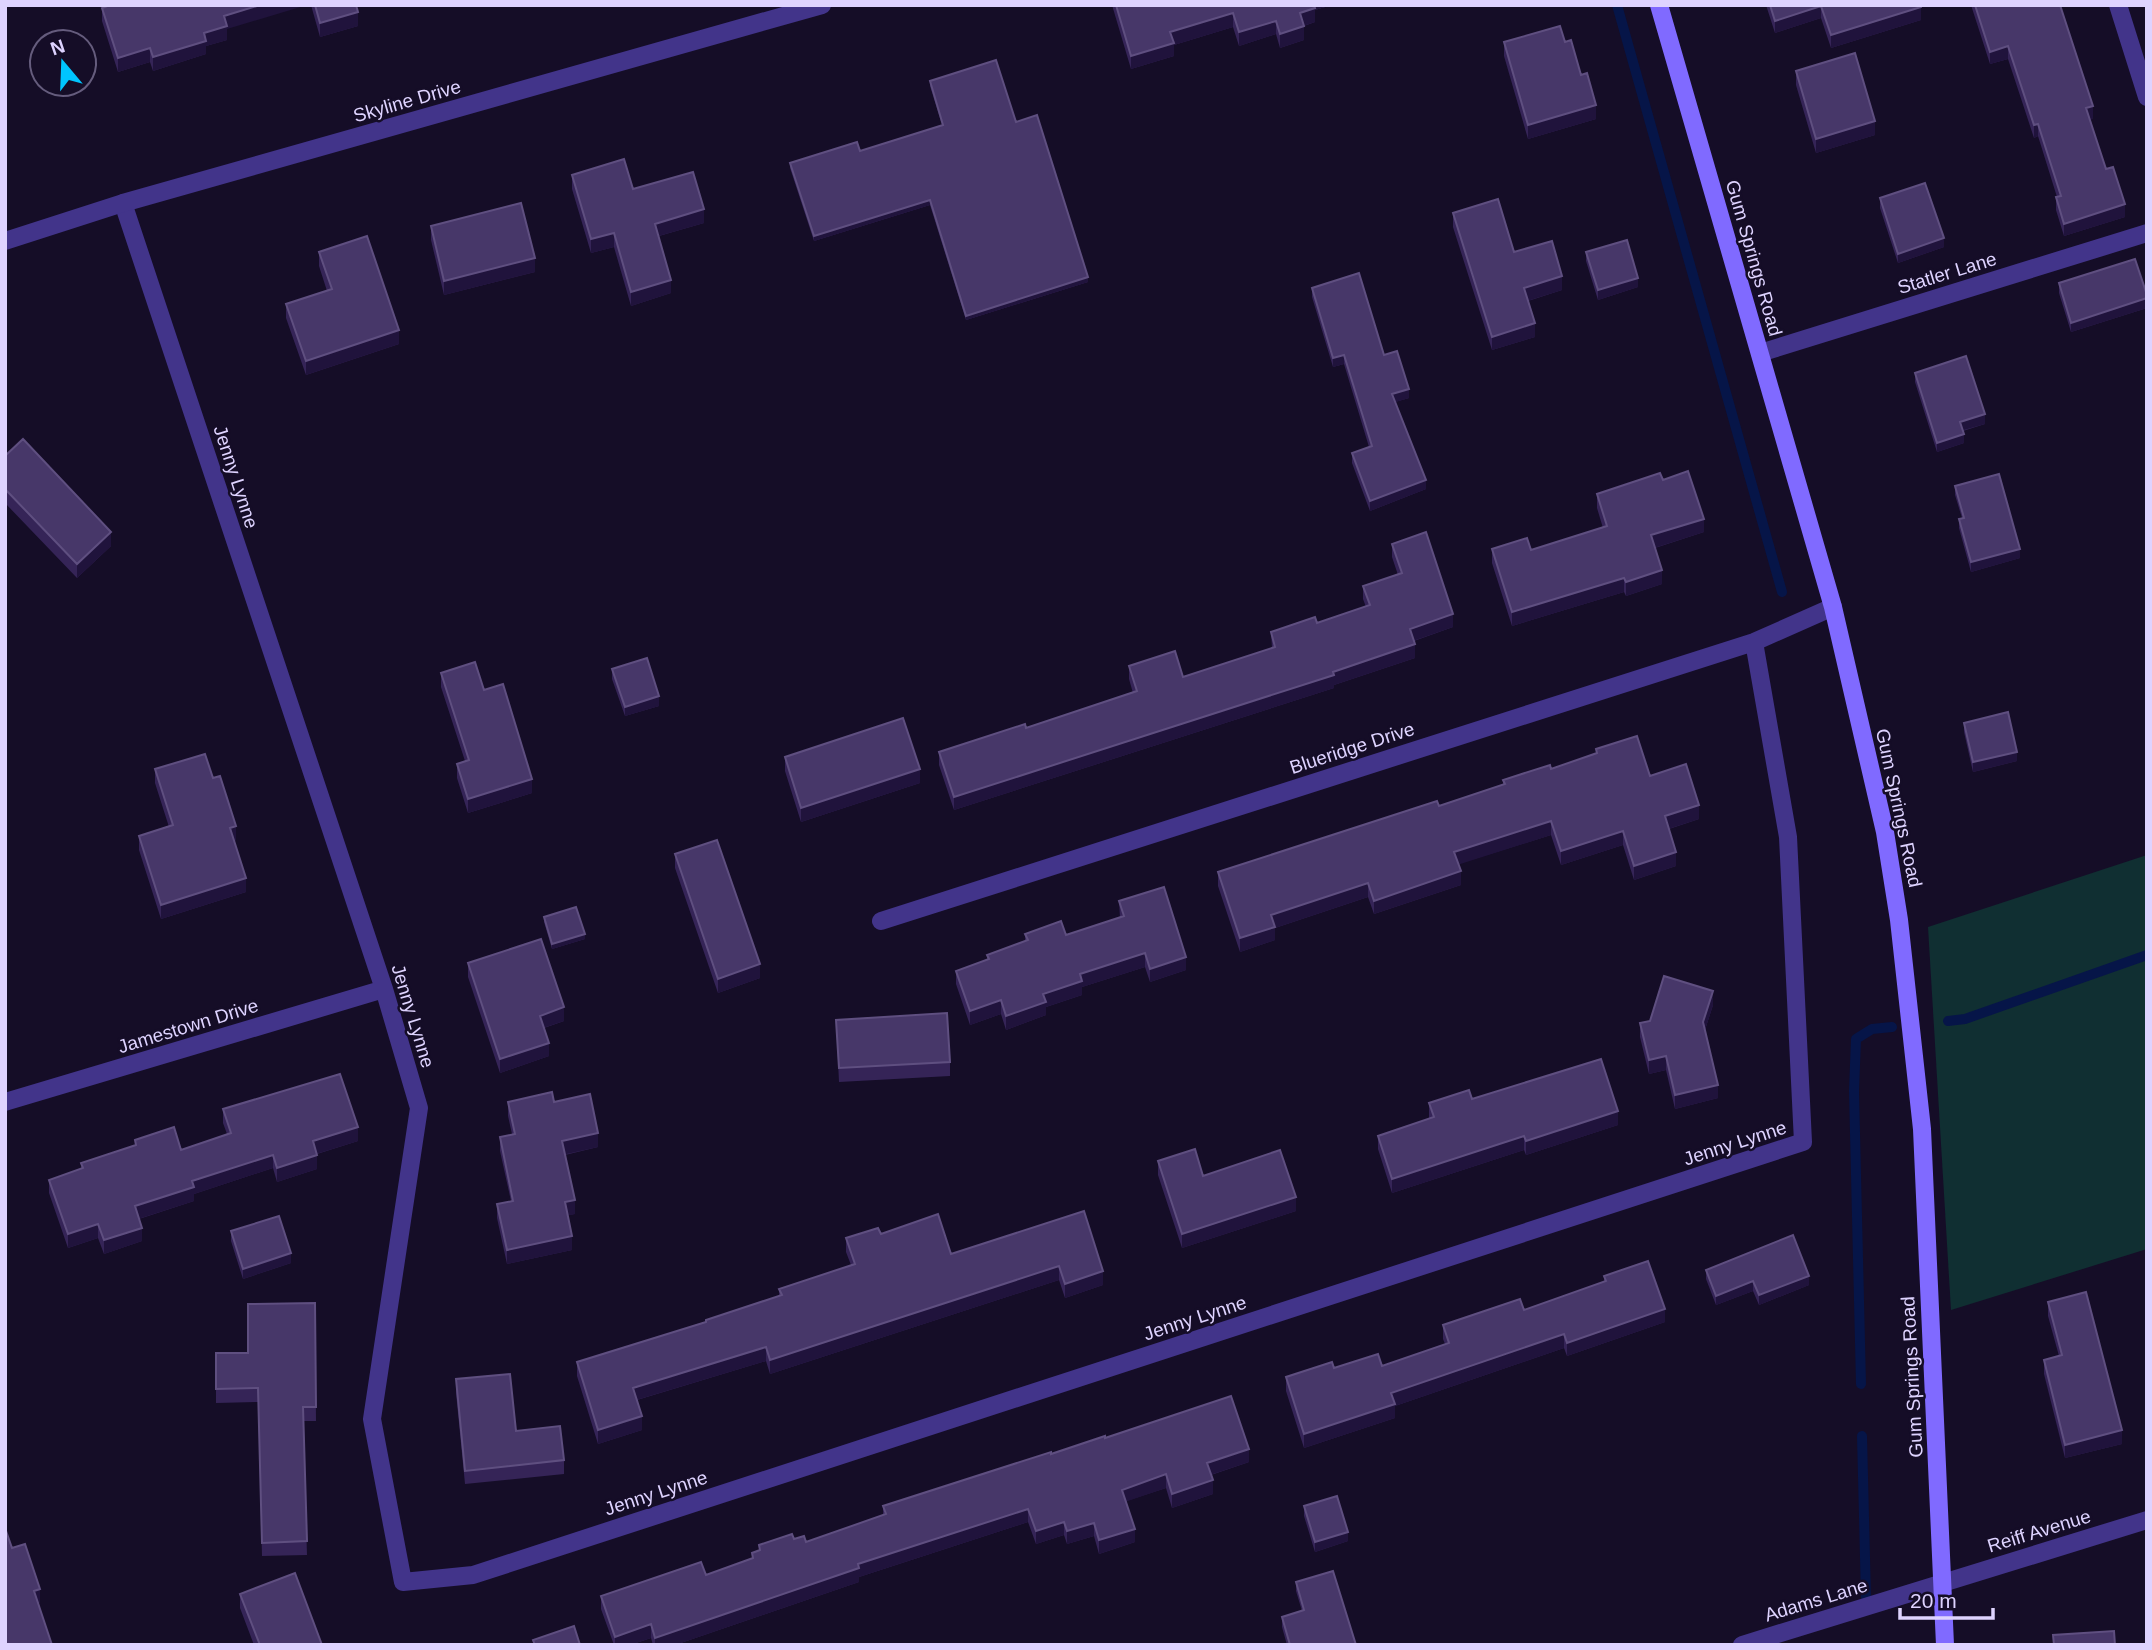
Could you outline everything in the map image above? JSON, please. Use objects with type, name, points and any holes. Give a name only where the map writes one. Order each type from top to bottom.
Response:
[{"type":"main road","name":"Gum Springs Road","points":[[1660,5],[1833,607],[1885,832],[1899,920],[1922,1129],[1945,1645]]},
{"type":"street","name":"Skyline Drive","points":[[5,241],[123,203],[822,5]]},
{"type":"street","points":[[2118,5],[2147,97]]},
{"type":"street","name":"Jenny Lynne","points":[[123,203],[384,989],[419,1108],[372,1419],[403,1582],[473,1575],[1803,1143],[1788,836],[1754,642]]},
{"type":"street","name":"Statler Lane","points":[[1760,353],[2147,233]]},
{"type":"street","name":"Blueridge Drive","points":[[881,921],[1754,642],[1833,607]]},
{"type":"street","name":"Jamestown Drive","points":[[5,1102],[384,989]]},
{"type":"street","name":"Reiff Avenue","points":[[1943,1583],[2147,1520]]},
{"type":"street","name":"Adams Lane","points":[[1742,1645],[1943,1583]]},
{"type":"green space","points":[[2147,855],[2147,1249],[1951,1310],[1928,927]]},
{"type":"building","points":[[110,5],[260,5],[224,16],[227,26],[204,33],[206,41],[153,57],[150,48],[118,58],[102,8]]},
{"type":"building","points":[[315,5],[356,5],[358,12],[320,23]]},
{"type":"building","points":[[1116,5],[1314,5],[1315,8],[1300,13],[1304,26],[1280,34],[1276,21],[1239,32],[1233,13],[1170,32],[1174,43],[1131,56]]},
{"type":"building","points":[[1770,5],[1921,7],[1831,35],[1821,6],[1775,21]]},
{"type":"building","points":[[1975,5],[2060,5],[2093,106],[2086,108],[2106,169],[2113,167],[2125,204],[2064,224],[2056,197],[2061,196],[2038,124],[2034,125],[2008,46],[1990,52]]},
{"type":"building","points":[[1560,26],[1565,42],[1571,40],[1581,75],[1587,73],[1596,105],[1528,125],[1504,42]]},
{"type":"building","points":[[1855,53],[1875,121],[1816,139],[1796,71]]},
{"type":"building","points":[[996,60],[1016,122],[1037,115],[1088,277],[966,316],[930,200],[814,236],[790,163],[857,142],[860,151],[943,125],[930,81]]},
{"type":"building","points":[[624,159],[633,189],[693,172],[704,209],[655,224],[671,280],[631,292],[614,233],[591,239],[572,175]]},
{"type":"building","points":[[1925,183],[1944,238],[1898,254],[1880,198]]},
{"type":"building","points":[[1498,199],[1514,252],[1552,241],[1562,276],[1524,288],[1535,323],[1492,337],[1453,213]]},
{"type":"building","points":[[521,203],[535,258],[444,281],[431,226]]},
{"type":"building","points":[[367,236],[399,330],[306,361],[286,304],[332,289],[319,252]]},
{"type":"building","points":[[1627,240],[1638,278],[1598,290],[1586,252]]},
{"type":"building","points":[[2135,259],[2147,298],[2071,323],[2059,283]]},
{"type":"building","points":[[1359,273],[1384,355],[1397,351],[1409,389],[1392,394],[1426,480],[1370,501],[1352,453],[1372,446],[1344,355],[1333,358],[1312,288]]},
{"type":"building","points":[[1966,356],[1985,414],[1960,422],[1964,434],[1937,443],[1915,373]]},
{"type":"building","points":[[23,439],[111,532],[77,564],[5,489],[5,456]]},
{"type":"building","points":[[1688,471],[1704,519],[1651,535],[1662,570],[1626,582],[1624,578],[1512,612],[1492,549],[1527,538],[1531,550],[1607,526],[1597,494],[1660,473],[1663,480]]},
{"type":"building","points":[[1999,474],[2020,549],[1971,562],[1959,519],[1964,518],[1955,486]]},
{"type":"building","points":[[1426,532],[1453,614],[1410,629],[1415,644],[1333,672],[1334,675],[954,797],[939,752],[1025,724],[1026,728],[1137,691],[1129,666],[1175,651],[1183,677],[1275,647],[1271,632],[1315,617],[1317,623],[1370,605],[1363,586],[1402,573],[1392,544]]},
{"type":"building","points":[[647,658],[659,696],[625,707],[612,669]]},
{"type":"building","points":[[475,662],[484,690],[503,684],[532,779],[468,799],[457,764],[469,760],[441,673]]},
{"type":"building","points":[[2008,712],[2017,752],[1973,762],[1964,723]]},
{"type":"building","points":[[903,718],[920,769],[801,808],[785,757]]},
{"type":"building","points":[[1637,736],[1650,776],[1686,764],[1699,805],[1665,816],[1676,852],[1634,866],[1623,831],[1561,851],[1551,821],[1454,852],[1461,871],[1374,901],[1368,883],[1271,915],[1275,927],[1240,938],[1218,872],[1437,801],[1439,806],[1505,784],[1503,780],[1550,765],[1551,769],[1597,753],[1596,749]]},
{"type":"building","points":[[205,754],[213,778],[220,776],[236,826],[230,828],[246,878],[161,905],[139,836],[173,825],[155,769]]},
{"type":"building","points":[[717,840],[760,964],[718,979],[675,854]]},
{"type":"building","points":[[1164,887],[1186,957],[1150,969],[1145,953],[1080,974],[1082,981],[1043,994],[1046,1002],[1006,1016],[1001,1000],[970,1011],[956,971],[989,959],[987,955],[1028,940],[1025,934],[1061,921],[1066,935],[1124,916],[1119,901]]},
{"type":"building","points":[[576,907],[585,934],[552,944],[544,917]]},
{"type":"building","points":[[541,939],[564,1007],[540,1016],[549,1043],[500,1059],[468,963]]},
{"type":"building","points":[[1664,976],[1713,991],[1703,1022],[1718,1085],[1675,1095],[1666,1056],[1649,1060],[1640,1023],[1650,1021]]},
{"type":"building","points":[[947,1013],[950,1062],[839,1068],[836,1020]]},
{"type":"building","points":[[1601,1059],[1618,1111],[1526,1141],[1524,1136],[1392,1179],[1378,1136],[1434,1117],[1429,1103],[1469,1090],[1472,1099]]},
{"type":"building","points":[[340,1074],[358,1127],[313,1141],[317,1155],[277,1168],[273,1155],[192,1181],[194,1187],[135,1206],[142,1228],[104,1240],[98,1224],[68,1234],[49,1180],[83,1168],[81,1163],[136,1145],[135,1140],[174,1127],[181,1150],[231,1133],[223,1109]]},
{"type":"building","points":[[552,1092],[554,1102],[590,1094],[598,1133],[562,1141],[575,1200],[565,1202],[572,1236],[507,1250],[497,1204],[513,1201],[500,1137],[515,1134],[508,1102]]},
{"type":"building","points":[[1195,1149],[1203,1176],[1280,1150],[1296,1197],[1182,1234],[1158,1161]]},
{"type":"building","points":[[1084,1211],[1103,1271],[1065,1284],[1059,1266],[770,1360],[766,1347],[633,1388],[642,1416],[598,1430],[577,1362],[706,1322],[782,1295],[779,1289],[855,1264],[846,1238],[878,1228],[881,1234],[938,1214],[951,1254]]},
{"type":"building","points":[[279,1216],[291,1253],[243,1269],[231,1231]]},
{"type":"building","points":[[1793,1235],[1809,1276],[1759,1295],[1753,1281],[1716,1296],[1706,1270]]},
{"type":"building","points":[[1648,1261],[1665,1309],[1567,1343],[1564,1334],[1391,1393],[1395,1404],[1304,1434],[1286,1377],[1332,1362],[1334,1368],[1378,1354],[1382,1366],[1449,1343],[1443,1325],[1520,1299],[1524,1310],[1606,1281],[1604,1276]]},
{"type":"building","points":[[2086,1292],[2122,1430],[2065,1445],[2044,1360],[2062,1355],[2048,1302]]},
{"type":"building","points":[[315,1303],[316,1407],[303,1407],[307,1541],[262,1543],[258,1388],[216,1389],[216,1353],[248,1353],[248,1304]]},
{"type":"building","points":[[510,1374],[516,1431],[560,1426],[564,1460],[465,1471],[456,1379]]},
{"type":"building","points":[[1231,1396],[1249,1449],[1207,1463],[1213,1480],[1172,1494],[1166,1474],[1122,1490],[1135,1529],[1099,1540],[1094,1523],[1067,1531],[1064,1522],[1036,1531],[1028,1509],[858,1564],[859,1568],[655,1638],[651,1624],[615,1637],[601,1596],[701,1562],[706,1575],[753,1558],[752,1553],[760,1550],[759,1545],[792,1534],[794,1539],[804,1536],[806,1542],[886,1514],[883,1506]]},
{"type":"building","points":[[1337,1496],[1348,1532],[1315,1542],[1304,1506]]},
{"type":"building","points":[[5,1528],[12,1548],[25,1544],[40,1589],[34,1591],[52,1645],[5,1645]]},
{"type":"building","points":[[1333,1571],[1356,1645],[1290,1645],[1282,1617],[1304,1610],[1296,1582]]},
{"type":"building","points":[[295,1573],[322,1645],[260,1645],[240,1594]]},
{"type":"building","points":[[574,1626],[580,1645],[535,1645],[533,1640]]},
{"type":"building","points":[[2114,1631],[2115,1645],[2054,1645],[2053,1635]]},
{"type":"waterway","points":[[1617,5],[1782,592]]},
{"type":"waterway","points":[[1948,1021],[1965,1019],[2147,955]]},
{"type":"waterway","points":[[1861,1384],[1854,1091],[1856,1039],[1872,1029],[1892,1027]]},
{"type":"waterway","points":[[1862,1436],[1866,1598]]}]
